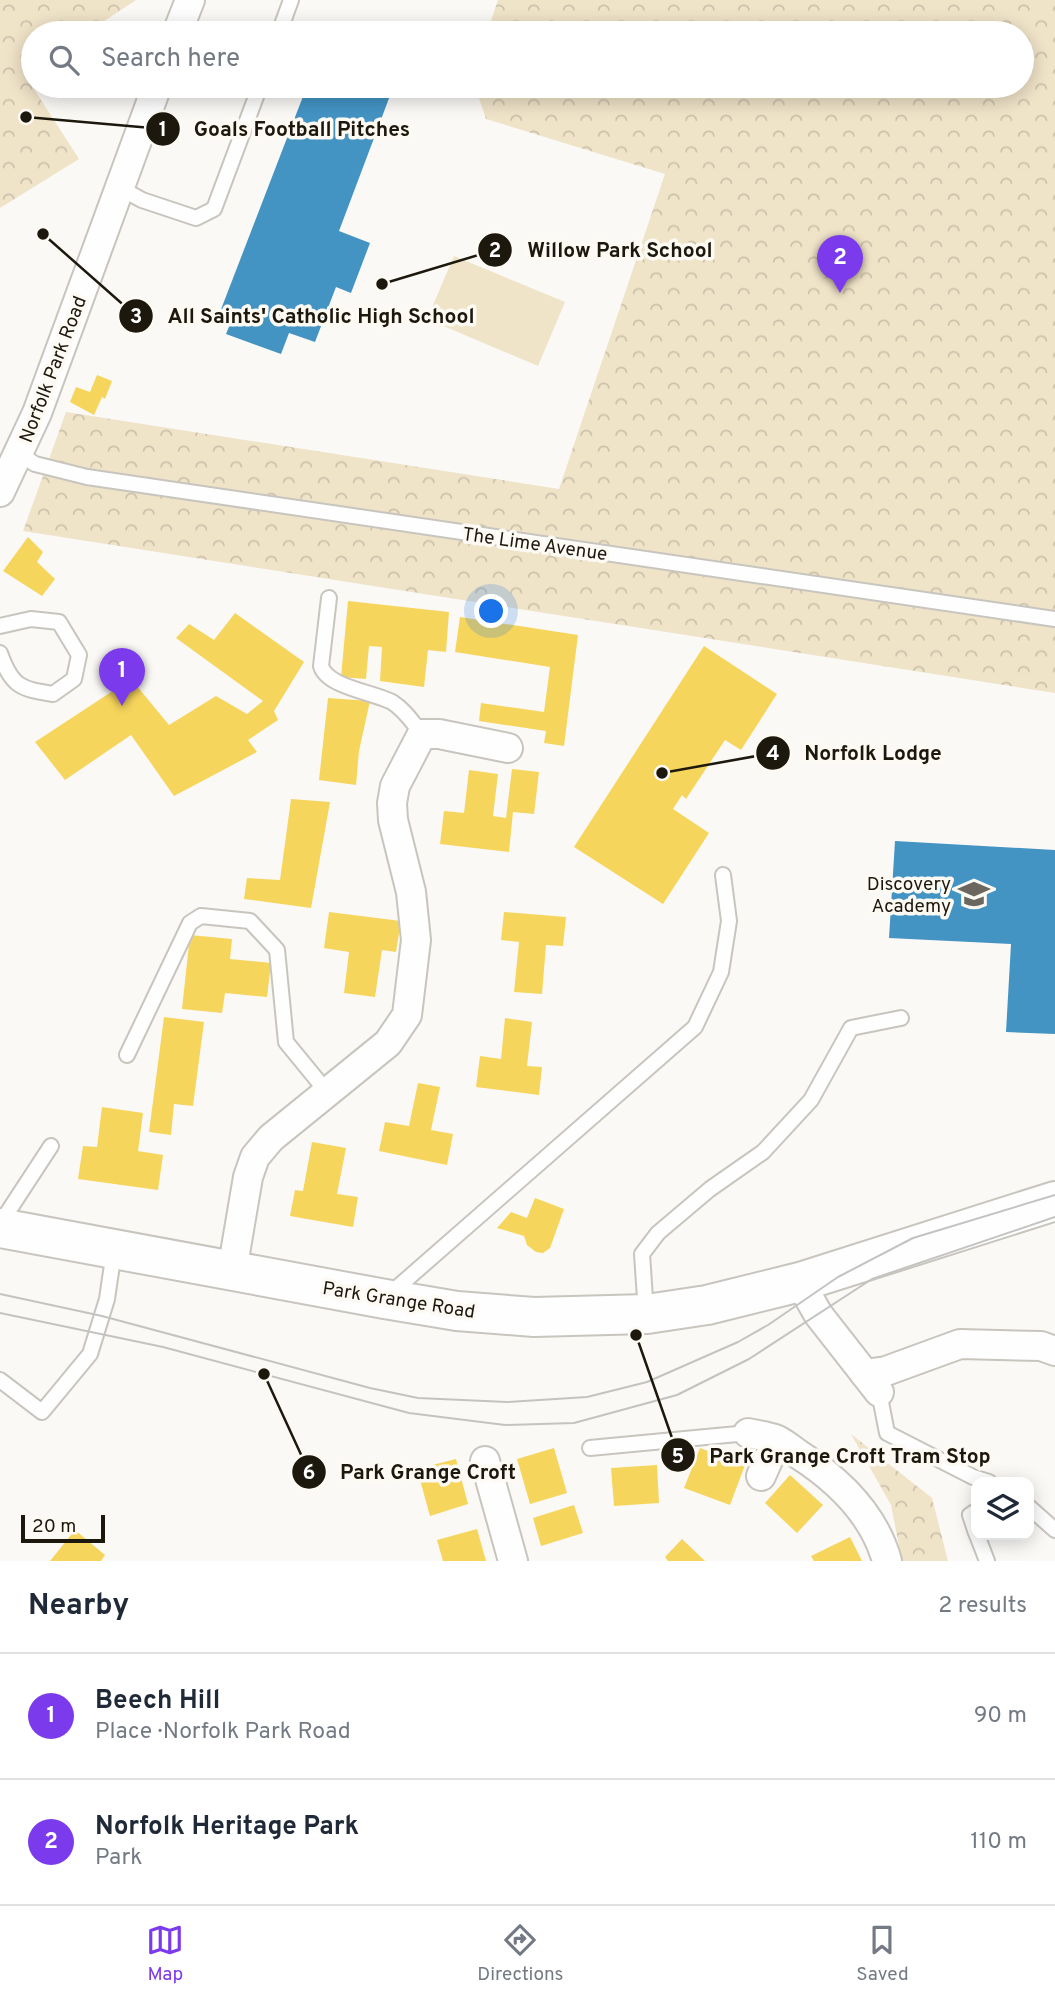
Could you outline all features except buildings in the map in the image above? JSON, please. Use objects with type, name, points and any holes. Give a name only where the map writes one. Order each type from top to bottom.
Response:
[{"type":"street","points":[[182,21],[190,0]]},
{"type":"street","name":"Norfolk Park Road","points":[[0,492],[37,413],[153,98]]},
{"type":"street","points":[[233,1271],[248,1177],[255,1157],[271,1138],[388,1043],[407,1015],[416,940],[411,892],[391,803],[395,786],[422,734],[439,734],[508,747]]},
{"type":"street","name":"Park Grange Road","points":[[0,1226],[385,1299],[457,1311],[534,1317],[647,1314],[707,1305],[800,1282],[1055,1201]]},
{"type":"street","points":[[800,1282],[818,1314],[872,1383],[886,1371],[960,1344],[1041,1346],[1055,1352]]},
{"type":"street","points":[[748,1433],[777,1440],[820,1468],[853,1500],[870,1522],[883,1546],[887,1561]]},
{"type":"street","points":[[761,1476],[777,1440]]},
{"type":"street","points":[[485,1461],[513,1561]]},
{"type":"lane","points":[[284,21],[292,0]]},
{"type":"lane","points":[[120,188],[142,200],[197,218],[214,209],[256,98]]},
{"type":"lane","name":"The Lime Avenue","points":[[18,453],[35,464],[87,477],[1055,619]]},
{"type":"lane","points":[[328,598],[321,666],[323,671],[334,682],[391,702],[402,710],[422,734]]},
{"type":"lane","points":[[0,626],[31,618],[59,622],[79,655],[74,679],[53,694],[23,689],[6,669],[0,653]]},
{"type":"lane","points":[[385,1299],[695,1027],[721,972],[729,921],[723,875]]},
{"type":"lane","points":[[127,1055],[190,923],[201,916],[250,921],[276,950],[286,1042],[327,1092]]},
{"type":"lane","points":[[647,1314],[642,1254],[657,1233],[710,1188],[763,1152],[811,1100],[851,1028],[901,1018]]},
{"type":"lane","points":[[0,1226],[51,1146]]},
{"type":"lane","points":[[0,1380],[42,1412],[90,1354],[107,1299],[114,1249]]},
{"type":"lane","points":[[872,1383],[887,1433],[973,1477]]},
{"type":"lane","points":[[590,1448],[748,1433]]},
{"type":"lane","points":[[1034,1511],[1055,1530]]},
{"type":"lane","points":[[979,1540],[987,1561]]},
{"type":"green space","points":[[0,0],[136,0],[104,21],[21,21],[21,98],[40,98],[79,159],[0,208]]},
{"type":"green space","points":[[498,0],[1055,0],[1055,693],[23,531],[66,412],[559,489],[665,174],[486,119],[479,98],[1034,98],[1034,21],[491,21]]},
{"type":"green space","points":[[454,256],[565,302],[538,366],[427,319]]},
{"type":"green space","points":[[851,1434],[932,1498],[948,1561],[902,1561],[891,1505]]},
{"type":"tram line","points":[[0,1294],[102,1316],[370,1388],[418,1398],[507,1402],[587,1397],[647,1382],[738,1342],[838,1277],[913,1238],[1055,1195]]},
{"type":"tram line","points":[[0,1313],[163,1347],[409,1413],[505,1425],[574,1423],[677,1395],[749,1359],[872,1279],[1055,1217]]},
{"type":"place","name":"Goals Football Pitches","points":[[26,117]]},
{"type":"place","name":"All Saints' Catholic High School","points":[[43,234]]},
{"type":"place","name":"Willow Park School","points":[[382,284]]},
{"type":"place","name":"Norfolk Heritage Park","points":[[840,293]]},
{"type":"place","name":"Beech Hill","points":[[122,706]]},
{"type":"place","name":"Norfolk Lodge","points":[[662,773]]},
{"type":"place","name":"Discovery Academy","points":[[974,894]]},
{"type":"place","name":"Park Grange Croft Tram Stop","points":[[636,1335]]},
{"type":"place","name":"Park Grange Croft","points":[[264,1374]]}]
